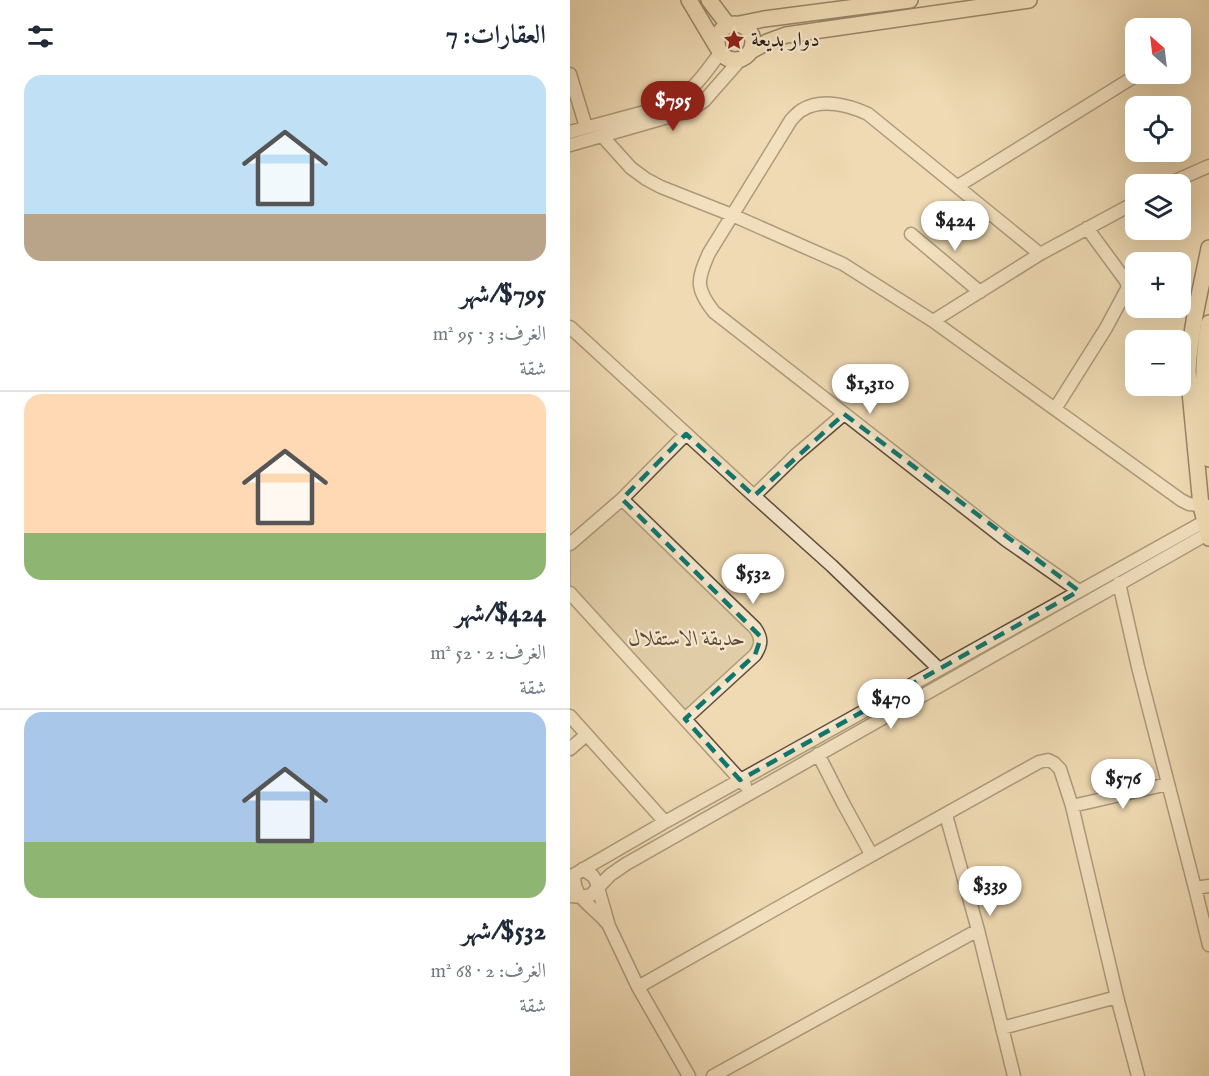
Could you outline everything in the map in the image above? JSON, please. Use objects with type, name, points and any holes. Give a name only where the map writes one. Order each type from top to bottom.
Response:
[{"type":"main road","points":[[689,0],[718,50],[729,59],[746,55],[767,42],[786,35],[980,4],[1029,0]]},
{"type":"main road","points":[[709,0],[733,25],[743,26],[750,32],[753,41],[746,55]]},
{"type":"main road","points":[[718,50],[717,36],[723,28],[733,25],[910,0]]},
{"type":"main road","points":[[1207,522],[1188,371],[1193,323],[1209,248]]},
{"type":"main road","points":[[1209,323],[1204,360],[1209,459]]},
{"type":"street","points":[[570,132],[663,107],[677,100],[694,88],[718,50]]},
{"type":"street","points":[[570,145],[697,107],[746,55]]},
{"type":"street","points":[[570,74],[586,128]]},
{"type":"street","points":[[958,186],[1125,82]]},
{"type":"street","points":[[1040,254],[868,114],[855,107],[836,104],[815,105],[801,110],[791,120],[709,253],[699,286],[714,312],[1006,540],[1079,591]]},
{"type":"street","points":[[603,136],[631,168],[646,179],[843,264],[933,321],[1169,492],[1189,504],[1207,522]]},
{"type":"street","points":[[1191,174],[1209,166]]},
{"type":"street","points":[[933,321],[1040,254],[1125,208]]},
{"type":"street","points":[[1055,409],[1106,328],[1128,287],[1087,228]]},
{"type":"street","points":[[911,234],[980,292]]},
{"type":"street","points":[[570,327],[832,566],[939,669]]},
{"type":"street","points":[[754,496],[796,455],[844,414]]},
{"type":"street","points":[[570,544],[622,499],[686,434]]},
{"type":"street","points":[[622,499],[755,628],[761,637],[760,646],[755,655],[685,719]]},
{"type":"street","points":[[576,897],[591,895],[610,875],[626,864],[1119,583],[1207,522]]},
{"type":"street","points":[[609,926],[596,911],[576,897],[574,878],[576,873],[1079,591],[1207,522]]},
{"type":"street","points":[[1119,583],[1138,667],[1209,945]]},
{"type":"street","points":[[570,592],[750,792]]},
{"type":"street","points":[[570,716],[665,822]]},
{"type":"street","points":[[570,749],[586,735]]},
{"type":"street","points":[[818,754],[871,854]]},
{"type":"street","points":[[638,987],[871,854],[946,815],[1039,762],[1048,760],[1060,769],[1072,806],[1117,998],[1138,1076]]},
{"type":"street","points":[[1072,806],[1168,784]]},
{"type":"street","points":[[946,815],[978,930],[1014,1076]]},
{"type":"street","points":[[576,873],[593,876],[599,887],[609,926],[638,987],[690,1076]]},
{"type":"street","points":[[1196,888],[1209,886]]},
{"type":"street","points":[[713,1076],[978,930]]},
{"type":"street","points":[[1002,1028],[1117,998]]},
{"type":"highlighted area","points":[[844,414],[1079,591],[740,780],[685,719],[755,655],[761,637],[622,499],[686,434],[754,496]]},
{"type":"green space","name":"حديقة الاستقلال","points":[[622,499],[755,628],[760,646],[685,719],[570,592],[570,546]]},
{"type":"place","name":"دوار بديعة","points":[[734,40]]}]
